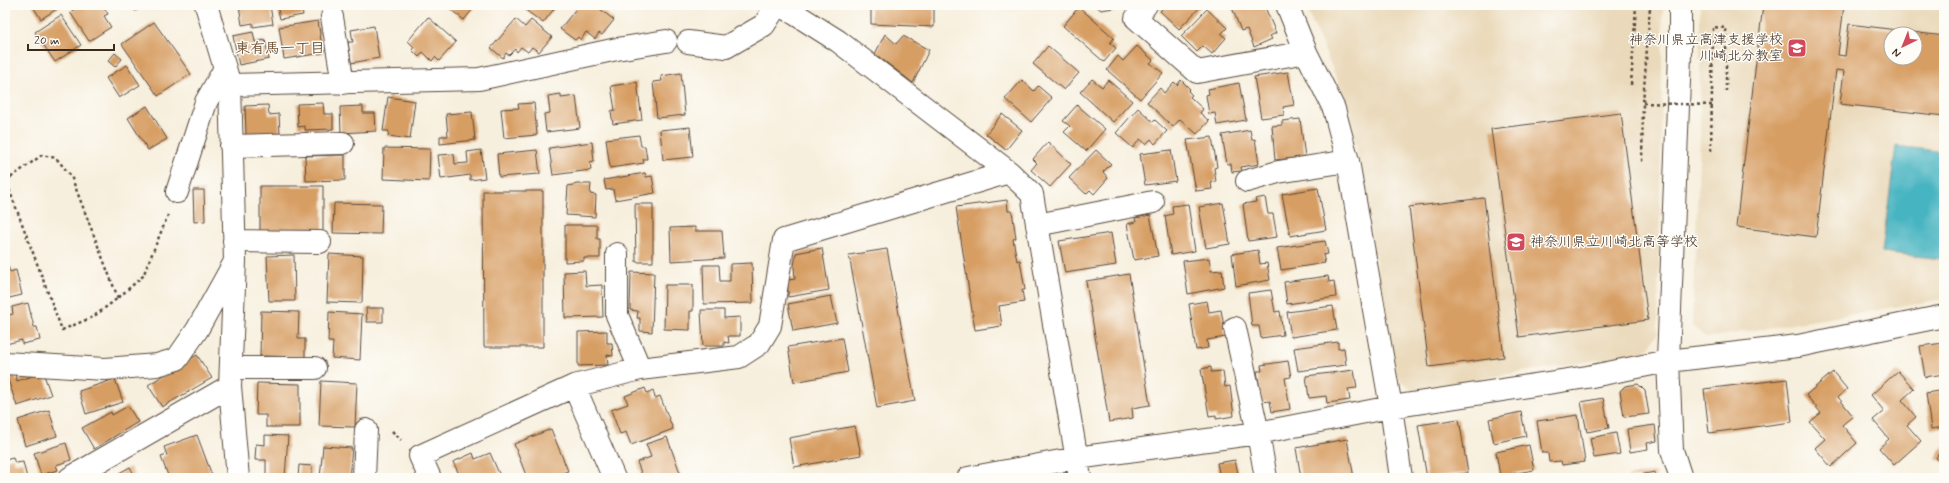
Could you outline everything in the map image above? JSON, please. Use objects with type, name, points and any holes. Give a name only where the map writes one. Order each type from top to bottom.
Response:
[{"type":"street","points":[[206,5],[227,77],[235,251],[230,377],[238,478]]},
{"type":"street","points":[[688,42],[726,47],[764,24],[778,5]]},
{"type":"street","points":[[781,5],[838,41],[1008,172],[1032,194],[1079,468]]},
{"type":"street","points":[[1146,5],[1136,18],[1197,72],[1306,52]]},
{"type":"street","points":[[1287,5],[1306,52],[1334,109],[1348,161],[1391,407],[1401,478]]},
{"type":"street","points":[[1680,5],[1680,55],[1668,361],[1672,450],[1681,478]]},
{"type":"street","points":[[332,17],[343,83]]},
{"type":"street","points":[[227,77],[343,83],[479,79],[666,41]]},
{"type":"street","points":[[177,192],[206,102],[227,77]]},
{"type":"street","points":[[231,146],[343,143]]},
{"type":"street","points":[[1247,181],[1278,172],[1348,161]]},
{"type":"street","points":[[430,478],[420,456],[574,386],[640,369],[739,357],[759,344],[770,326],[784,240],[1008,172]]},
{"type":"street","points":[[1037,225],[1153,202]]},
{"type":"street","points":[[235,251],[320,242]]},
{"type":"street","points":[[5,362],[105,369],[157,365],[177,359],[197,330],[235,251]]},
{"type":"street","points":[[618,254],[617,315],[640,369]]},
{"type":"street","points":[[968,478],[1079,468],[1391,407],[1587,376],[1668,361],[1798,346],[1944,316]]},
{"type":"street","points":[[1235,328],[1258,433],[1266,478]]},
{"type":"street","points":[[70,478],[230,377],[315,368]]},
{"type":"street","points":[[574,386],[614,478]]},
{"type":"street","points":[[364,478],[366,430]]},
{"type":"path","points":[[1631,85],[1636,6],[1650,6],[1642,163]]},
{"type":"path","points":[[1711,151],[1713,104],[1713,27],[1726,28],[1726,91]]},
{"type":"path","points":[[1644,103],[1713,104]]},
{"type":"path","points":[[118,298],[71,176],[56,158],[42,155],[6,181],[62,330],[93,317],[118,298],[143,276],[177,192]]},
{"type":"path","points":[[366,430],[388,428],[420,456]]},
{"type":"shaded area","name":"神奈川県立川崎北高等学校","points":[[1305,5],[1663,5],[1658,333],[1646,352],[1411,390],[1396,376],[1349,107]]},
{"type":"shaded area","name":"神奈川県立川崎北高等学校","points":[[1700,5],[1944,5],[1944,299],[1707,338],[1692,326],[1700,136]]},
{"type":"water","points":[[1896,146],[1944,152],[1944,231],[1941,259],[1882,252]]},
{"type":"building","points":[[32,5],[63,5],[41,19]]},
{"type":"building","points":[[81,5],[103,5],[108,14],[104,16],[111,27],[89,41],[70,12]]},
{"type":"building","points":[[132,5],[144,5],[145,6],[135,11]]},
{"type":"building","points":[[239,5],[270,5],[273,24],[253,27],[253,23],[242,25]]},
{"type":"building","points":[[277,5],[301,5],[303,15],[280,19]]},
{"type":"building","points":[[476,5],[464,20],[446,6]]},
{"type":"building","points":[[519,5],[557,5],[543,23]]},
{"type":"building","points":[[579,5],[595,5],[614,20],[602,35],[599,33],[595,39],[586,32],[581,40],[578,37],[575,40],[560,29]]},
{"type":"building","points":[[871,5],[934,5],[934,27],[871,24]]},
{"type":"building","points":[[1095,5],[1126,5],[1126,6],[1101,10]]},
{"type":"building","points":[[1166,5],[1202,5],[1179,29],[1160,11]]},
{"type":"building","points":[[1231,5],[1264,5],[1276,33],[1270,36],[1272,39],[1254,47],[1247,29],[1241,31]]},
{"type":"building","points":[[1763,5],[1844,5],[1838,55],[1845,56],[1849,24],[1883,28],[1883,66],[1923,66],[1923,33],[1944,36],[1944,116],[1840,104],[1844,71],[1836,70],[1816,237],[1736,227]]},
{"type":"building","points":[[1079,7],[1114,38],[1110,43],[1116,48],[1104,62],[1063,26]]},
{"type":"building","points":[[1207,9],[1227,28],[1221,34],[1226,38],[1212,54],[1203,46],[1197,52],[1181,36]]},
{"type":"building","points":[[61,15],[81,45],[55,62],[35,32]]},
{"type":"building","points":[[428,17],[456,42],[439,61],[435,57],[432,61],[423,52],[419,57],[412,50],[414,47],[408,41]]},
{"type":"building","points":[[516,19],[525,27],[531,20],[552,37],[539,52],[532,47],[528,52],[521,47],[517,52],[515,49],[509,55],[506,53],[503,58],[491,48]]},
{"type":"building","points":[[318,21],[323,53],[284,59],[279,27]]},
{"type":"building","points":[[154,22],[191,74],[158,96],[122,44]]},
{"type":"building","points":[[374,26],[379,58],[351,63],[348,42],[353,42],[351,30]]},
{"type":"building","points":[[253,32],[255,42],[265,40],[269,59],[239,65],[233,36]]},
{"type":"building","points":[[885,34],[896,44],[903,36],[929,50],[913,83],[875,54]]},
{"type":"building","points":[[1048,46],[1079,73],[1064,90],[1033,64]]},
{"type":"building","points":[[1137,46],[1153,60],[1150,63],[1163,73],[1140,99],[1107,70],[1118,56],[1123,61]]},
{"type":"building","points":[[115,53],[122,59],[115,67],[108,61]]},
{"type":"building","points":[[127,65],[140,85],[119,98],[106,78]]},
{"type":"building","points":[[1288,72],[1294,105],[1283,107],[1284,115],[1261,118],[1254,77]]},
{"type":"building","points":[[681,73],[685,115],[657,118],[653,82],[662,81],[661,76]]},
{"type":"building","points":[[1092,79],[1102,87],[1108,80],[1132,101],[1113,122],[1080,92]]},
{"type":"building","points":[[1022,80],[1034,91],[1038,86],[1052,98],[1031,122],[1005,99]]},
{"type":"building","points":[[1181,80],[1190,89],[1188,91],[1192,95],[1190,97],[1203,109],[1200,113],[1209,121],[1197,134],[1180,119],[1173,127],[1147,102],[1160,88],[1164,93],[1174,82],[1177,85]]},
{"type":"building","points":[[637,82],[642,120],[613,124],[611,111],[615,110],[611,86]]},
{"type":"building","points":[[1239,83],[1246,120],[1217,125],[1215,113],[1209,114],[1206,95],[1209,94],[1208,89]]},
{"type":"building","points":[[561,94],[561,98],[576,96],[580,128],[546,132],[544,114],[550,113],[548,96]]},
{"type":"building","points":[[388,97],[415,101],[410,139],[388,136],[389,131],[383,131]]},
{"type":"building","points":[[323,103],[324,114],[333,114],[333,129],[305,130],[305,126],[298,127],[297,104]]},
{"type":"building","points":[[534,103],[537,135],[504,138],[501,109],[519,108],[518,104]]},
{"type":"building","points":[[268,105],[269,115],[279,114],[280,134],[246,135],[245,106]]},
{"type":"building","points":[[1077,105],[1105,129],[1086,151],[1064,132],[1070,126],[1063,121]]},
{"type":"building","points":[[147,106],[167,139],[148,150],[128,118]]},
{"type":"building","points":[[363,106],[363,113],[375,113],[376,131],[341,133],[340,107]]},
{"type":"building","points":[[1138,108],[1153,122],[1155,120],[1167,131],[1155,144],[1151,139],[1146,144],[1140,139],[1133,148],[1116,133]]},
{"type":"building","points":[[472,112],[475,140],[440,144],[440,136],[448,136],[446,114]]},
{"type":"building","points":[[1621,113],[1648,320],[1519,337],[1491,129]]},
{"type":"building","points":[[1002,114],[1022,130],[1006,150],[986,134]]},
{"type":"building","points":[[1300,119],[1305,157],[1275,160],[1272,126],[1282,125],[1282,121]]},
{"type":"building","points":[[690,127],[693,157],[663,160],[660,130]]},
{"type":"building","points":[[1250,130],[1252,140],[1255,139],[1259,164],[1241,167],[1242,171],[1232,172],[1231,164],[1227,164],[1222,135]]},
{"type":"building","points":[[639,135],[641,146],[645,146],[647,159],[643,159],[644,163],[610,168],[606,139]]},
{"type":"building","points":[[1212,137],[1217,167],[1214,168],[1216,182],[1211,183],[1212,189],[1196,191],[1187,140]]},
{"type":"building","points":[[592,142],[594,161],[590,162],[591,170],[553,175],[549,148]]},
{"type":"building","points":[[1048,142],[1071,164],[1050,187],[1031,170],[1037,163],[1033,159]]},
{"type":"building","points":[[384,148],[430,149],[429,181],[383,179]]},
{"type":"building","points":[[481,150],[485,178],[470,180],[470,175],[441,179],[438,155],[454,154],[455,164],[468,163],[467,152]]},
{"type":"building","points":[[537,150],[540,174],[499,177],[497,154]]},
{"type":"building","points":[[1096,150],[1111,164],[1103,172],[1108,178],[1094,194],[1090,190],[1086,194],[1069,178]]},
{"type":"building","points":[[1171,150],[1176,181],[1145,185],[1140,154]]},
{"type":"building","points":[[345,155],[345,180],[306,181],[305,156]]},
{"type":"building","points":[[645,173],[646,177],[652,176],[655,193],[615,200],[613,189],[606,190],[604,180]]},
{"type":"building","points":[[577,184],[591,184],[590,194],[596,195],[595,217],[566,215],[568,186]]},
{"type":"building","points":[[260,186],[323,186],[323,233],[260,233]]},
{"type":"building","points":[[1318,188],[1326,230],[1290,236],[1282,194]]},
{"type":"building","points":[[193,190],[204,190],[205,221],[194,222]]},
{"type":"building","points":[[483,191],[543,191],[543,347],[484,347]]},
{"type":"building","points":[[1265,197],[1268,214],[1273,214],[1277,237],[1248,241],[1243,204],[1256,202],[1255,199]]},
{"type":"building","points":[[1484,198],[1504,357],[1429,367],[1409,207]]},
{"type":"building","points":[[1007,200],[1008,211],[1012,211],[1016,238],[1013,239],[1017,261],[1020,260],[1025,290],[1022,290],[1024,302],[999,306],[1002,326],[975,330],[956,207]]},
{"type":"building","points":[[334,203],[382,204],[381,234],[333,233]]},
{"type":"building","points":[[1223,203],[1230,244],[1206,248],[1199,207]]},
{"type":"building","points":[[635,204],[653,204],[653,262],[636,262]]},
{"type":"building","points":[[1188,204],[1195,251],[1171,255],[1165,216],[1173,214],[1172,206]]},
{"type":"building","points":[[1150,215],[1158,256],[1134,260],[1127,224],[1136,222],[1135,218]]},
{"type":"building","points":[[565,225],[597,225],[597,239],[600,239],[600,258],[584,258],[584,261],[565,262]]},
{"type":"building","points":[[695,227],[695,231],[722,231],[724,258],[671,261],[670,228]]},
{"type":"building","points":[[1111,233],[1116,265],[1065,273],[1059,241]]},
{"type":"building","points":[[1325,241],[1328,254],[1323,255],[1325,263],[1281,270],[1277,248]]},
{"type":"building","points":[[822,248],[829,290],[788,297],[788,280],[795,279],[794,266],[796,253]]},
{"type":"building","points":[[887,249],[915,401],[877,408],[849,255]]},
{"type":"building","points":[[1258,250],[1260,264],[1267,263],[1270,280],[1236,286],[1232,254]]},
{"type":"building","points":[[329,254],[363,256],[362,303],[327,302]]},
{"type":"building","points":[[294,255],[295,301],[269,301],[267,256]]},
{"type":"building","points":[[1209,258],[1211,271],[1222,270],[1224,287],[1188,294],[1183,261]]},
{"type":"building","points":[[7,263],[10,272],[16,270],[22,295],[5,299],[5,264]]},
{"type":"building","points":[[752,263],[753,303],[704,304],[703,265],[719,265],[720,281],[730,281],[730,264]]},
{"type":"building","points":[[585,271],[586,286],[602,285],[603,317],[565,318],[564,272]]},
{"type":"building","points":[[631,272],[654,273],[652,332],[640,331],[640,318],[637,318],[638,311],[630,310]]},
{"type":"building","points":[[1129,274],[1150,405],[1132,408],[1133,418],[1109,422],[1086,281]]},
{"type":"building","points":[[1328,276],[1329,282],[1334,281],[1336,297],[1287,304],[1284,282]]},
{"type":"building","points":[[665,285],[693,285],[693,311],[690,311],[690,330],[664,329]]},
{"type":"building","points":[[1271,290],[1275,312],[1280,311],[1283,335],[1261,338],[1259,326],[1252,326],[1248,293]]},
{"type":"building","points":[[831,296],[837,323],[793,331],[788,304]]},
{"type":"building","points":[[1207,301],[1209,312],[1221,310],[1226,337],[1207,340],[1208,348],[1196,350],[1189,304]]},
{"type":"building","points":[[28,303],[34,327],[37,327],[40,340],[22,344],[22,340],[6,344],[5,316],[13,314],[12,307]]},
{"type":"building","points":[[1333,306],[1337,330],[1291,337],[1287,312]]},
{"type":"building","points":[[366,308],[383,308],[383,322],[367,322]]},
{"type":"building","points":[[701,310],[724,310],[724,318],[740,317],[740,336],[728,336],[729,343],[724,342],[724,346],[703,346]]},
{"type":"building","points":[[261,311],[299,312],[298,339],[305,339],[305,357],[260,356]]},
{"type":"building","points":[[329,312],[362,314],[360,360],[332,358],[333,342],[328,342]]},
{"type":"building","points":[[607,331],[607,343],[612,343],[613,356],[607,355],[608,365],[578,366],[578,332]]},
{"type":"building","points":[[842,338],[848,372],[794,382],[788,347]]},
{"type":"building","points":[[1338,342],[1338,349],[1344,348],[1346,365],[1298,371],[1294,348]]},
{"type":"building","points":[[1944,343],[1944,374],[1925,377],[1920,346]]},
{"type":"building","points":[[197,355],[212,378],[162,407],[148,385]]},
{"type":"building","points":[[1288,361],[1291,377],[1285,378],[1290,409],[1272,412],[1270,401],[1262,402],[1257,371],[1262,371],[1261,365]]},
{"type":"building","points":[[1211,367],[1211,372],[1223,371],[1225,387],[1230,386],[1234,416],[1216,419],[1216,415],[1209,416],[1201,369]]},
{"type":"building","points":[[1354,370],[1357,388],[1348,389],[1350,400],[1327,403],[1326,396],[1309,398],[1306,376]]},
{"type":"building","points":[[14,371],[17,381],[36,375],[37,377],[44,375],[51,395],[17,406],[6,374]]},
{"type":"building","points":[[1898,371],[1914,389],[1902,400],[1916,417],[1907,425],[1921,441],[1894,465],[1879,448],[1889,439],[1873,420],[1884,411],[1871,395]]},
{"type":"building","points":[[1833,372],[1847,389],[1838,397],[1853,416],[1842,425],[1857,443],[1831,467],[1815,448],[1825,439],[1810,422],[1821,413],[1806,395]]},
{"type":"building","points":[[115,379],[123,402],[86,414],[79,391]]},
{"type":"building","points":[[1787,379],[1792,422],[1709,433],[1704,389]]},
{"type":"building","points":[[321,381],[357,383],[355,427],[319,426]]},
{"type":"building","points":[[257,383],[300,384],[300,427],[266,427],[266,415],[256,415]]},
{"type":"building","points":[[1638,384],[1645,391],[1649,414],[1624,417],[1620,391],[1625,386]]},
{"type":"building","points":[[645,388],[647,393],[653,390],[655,398],[660,396],[673,429],[631,445],[626,432],[620,434],[611,410],[628,404],[625,396]]},
{"type":"building","points":[[1944,390],[1944,427],[1931,429],[1926,393]]},
{"type":"building","points":[[1603,398],[1609,428],[1587,432],[1581,402]]},
{"type":"building","points":[[128,406],[138,422],[94,449],[82,428],[111,412],[112,415]]},
{"type":"building","points":[[49,410],[57,436],[25,446],[18,420]]},
{"type":"building","points":[[1521,412],[1526,436],[1494,443],[1489,419]]},
{"type":"building","points":[[1578,415],[1585,462],[1562,465],[1561,461],[1549,462],[1548,453],[1542,453],[1537,421]]},
{"type":"building","points":[[1459,419],[1468,473],[1427,478],[1418,425]]},
{"type":"building","points":[[1655,425],[1657,441],[1647,443],[1648,449],[1630,452],[1627,429]]},
{"type":"building","points":[[855,426],[861,455],[794,467],[789,438]]},
{"type":"building","points":[[551,429],[568,471],[559,474],[561,478],[527,478],[514,444]]},
{"type":"building","points":[[1616,433],[1620,454],[1594,458],[1590,438]]},
{"type":"building","points":[[197,435],[213,478],[169,478],[161,457],[167,455],[164,447]]},
{"type":"building","points":[[265,435],[288,436],[285,478],[266,478],[266,460],[255,460],[256,444],[265,445]]},
{"type":"building","points":[[667,437],[682,478],[643,478],[637,462],[651,457],[646,444]]},
{"type":"building","points":[[1347,439],[1354,478],[1301,478],[1296,448]]},
{"type":"building","points":[[66,443],[71,460],[56,465],[58,470],[41,475],[34,453]]},
{"type":"building","points":[[1529,445],[1534,470],[1500,476],[1496,452]]},
{"type":"building","points":[[1944,445],[1944,463],[1936,458]]},
{"type":"building","points":[[323,446],[352,448],[349,478],[320,478]]},
{"type":"building","points":[[473,453],[475,459],[490,453],[501,478],[455,478],[454,476],[459,474],[453,462]]},
{"type":"building","points":[[13,458],[15,463],[23,462],[27,478],[5,478],[5,460]]},
{"type":"building","points":[[1235,460],[1239,478],[1220,478],[1217,463]]},
{"type":"building","points":[[299,465],[312,466],[312,478],[298,478]]},
{"type":"building","points":[[130,467],[136,478],[110,478]]},
{"type":"building","points":[[1655,472],[1656,478],[1628,478],[1628,477]]},
{"type":"place","name":"神奈川県立高津支援学校 川崎北分教室","points":[[1797,48]]},
{"type":"place","name":"神奈川県立川崎北高等学校","points":[[1516,242]]},
{"type":"district","name":"東有馬一丁目","points":[[280,49]]}]
